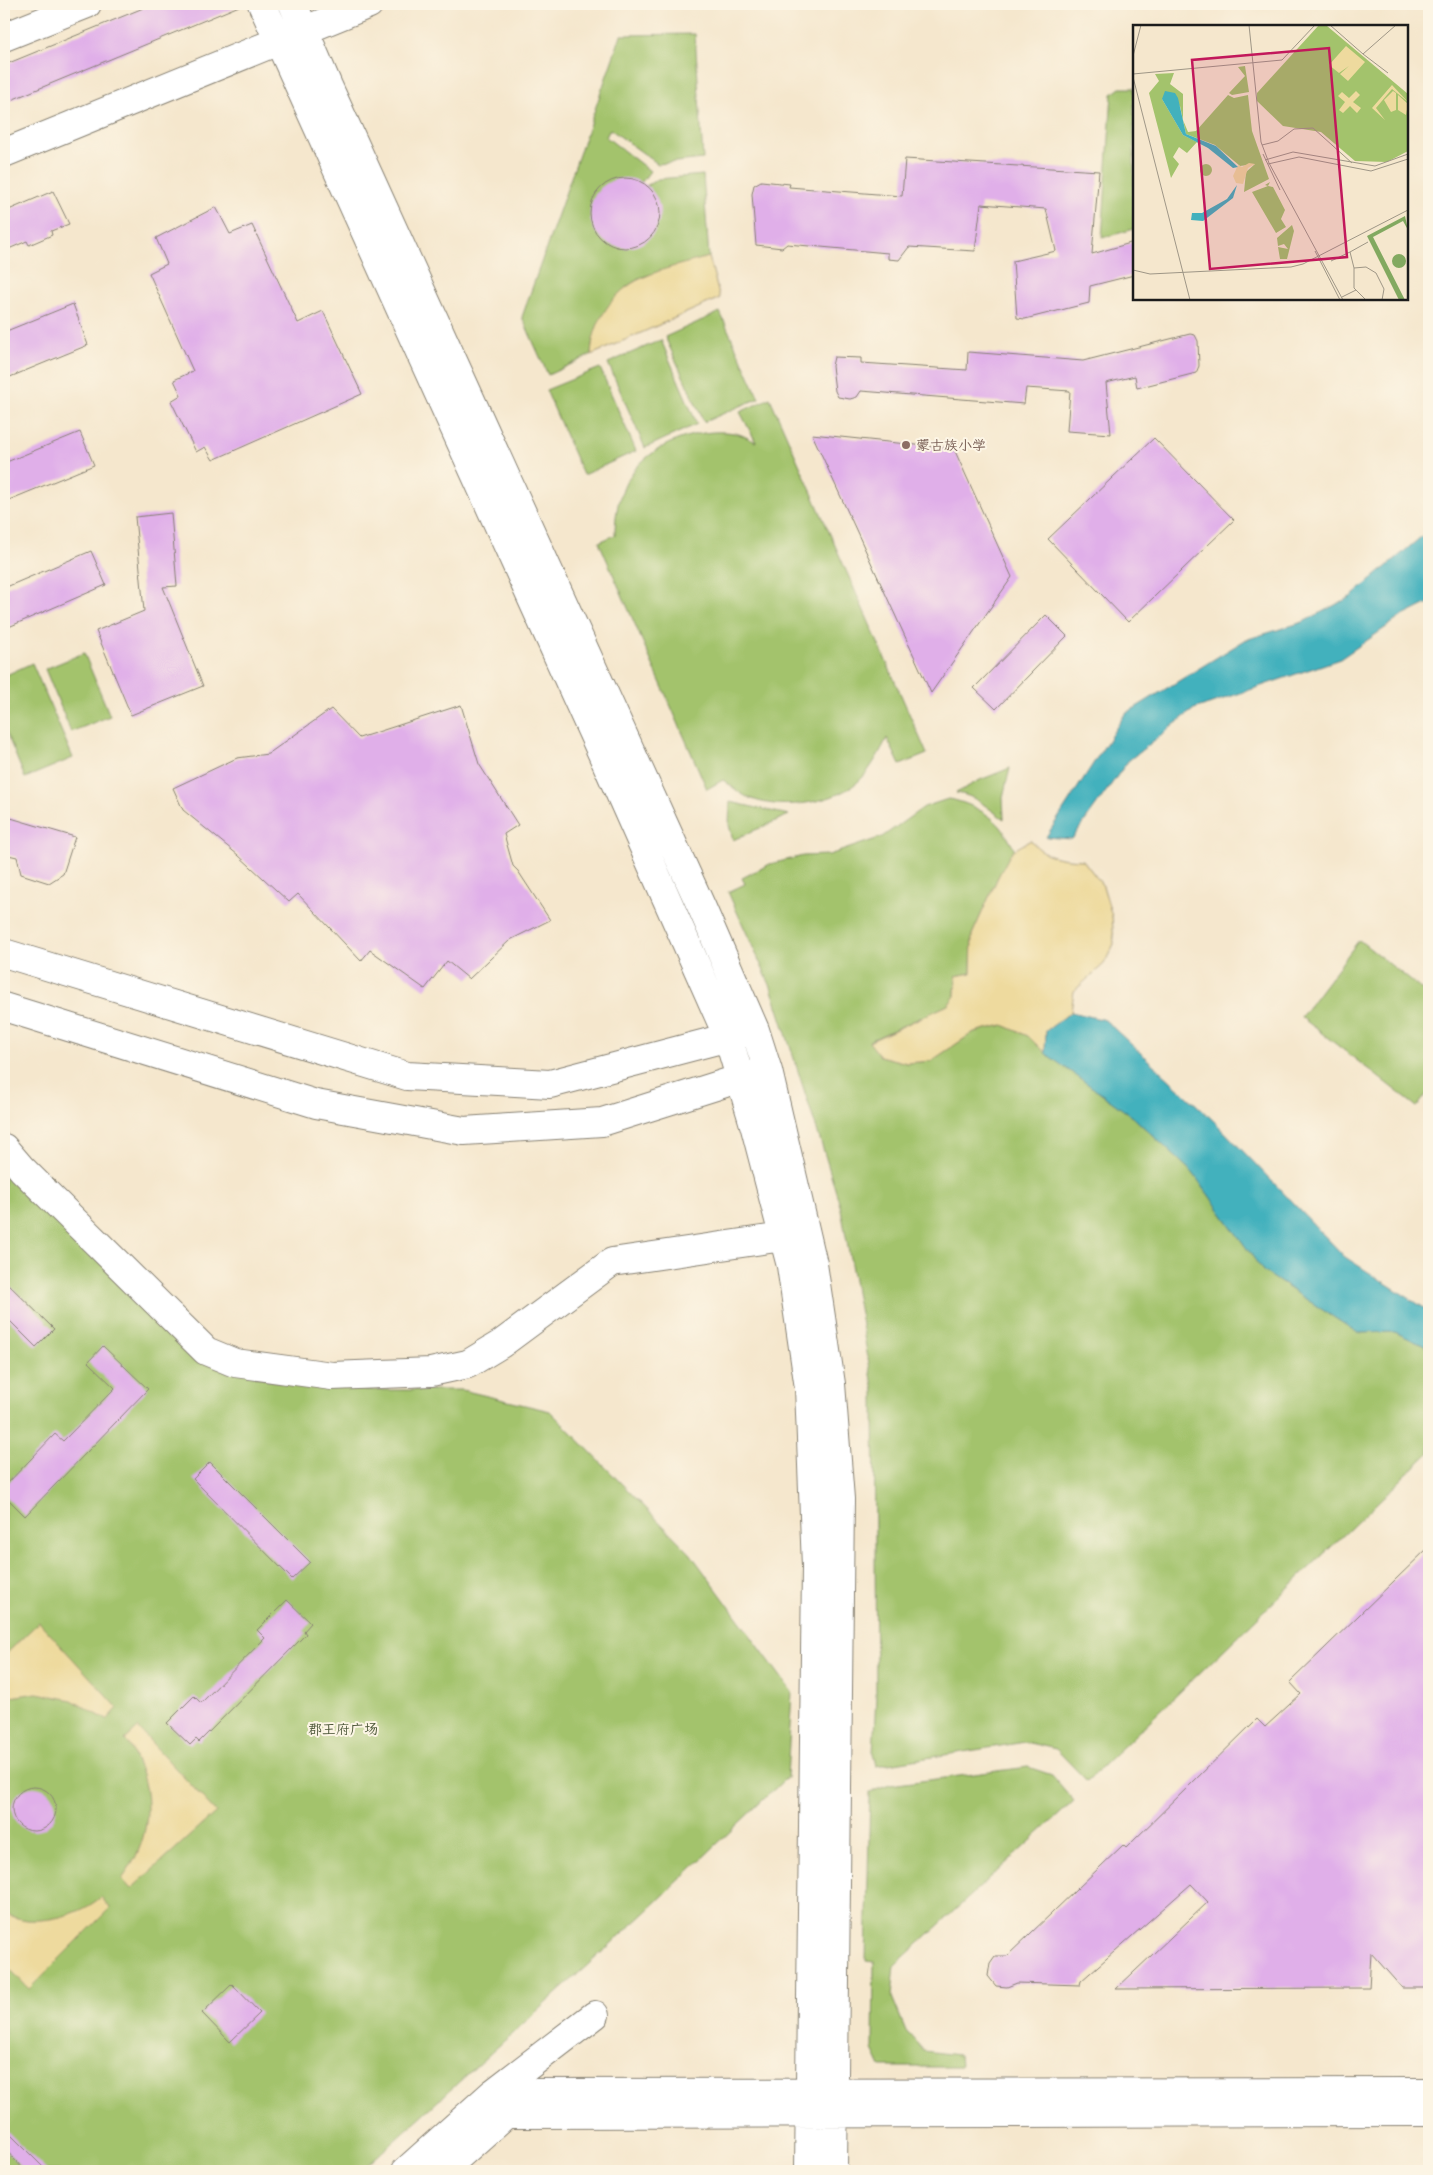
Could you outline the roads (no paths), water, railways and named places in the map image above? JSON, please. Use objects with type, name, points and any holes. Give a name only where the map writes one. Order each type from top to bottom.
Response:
[{"type":"street","points":[[4,37],[87,4]]},
{"type":"street","points":[[262,4],[609,769],[728,1037],[791,1266],[809,1388],[816,1567],[822,2103],[834,2171]]},
{"type":"street","points":[[293,4],[702,908],[755,1030],[768,1071],[812,1264],[831,1384],[840,1499],[822,2103],[809,2171]]},
{"type":"street","points":[[4,153],[369,4]]},
{"type":"street","points":[[4,953],[407,1076],[550,1084],[755,1030]]},
{"type":"street","points":[[4,1007],[316,1104],[464,1131],[602,1122],[740,1078],[768,1071]]},
{"type":"street","points":[[4,1148],[22,1170],[206,1351],[235,1363],[332,1376],[432,1372],[468,1364],[501,1344],[612,1262],[783,1237]]},
{"type":"street","points":[[406,2171],[493,2093],[595,2015]]},
{"type":"street","points":[[442,2171],[506,2114],[822,2103],[1429,2092]]},
{"type":"street","points":[[493,2093],[822,2103],[1429,2112]]},
{"type":"water","points":[[1429,530],[1429,603],[1401,617],[1340,659],[1194,709],[1128,761],[1072,839],[1046,837],[1125,714],[1245,640],[1303,622],[1352,596]]},
{"type":"water","points":[[1071,1012],[1105,1020],[1215,1122],[1345,1257],[1429,1311],[1429,1348],[1395,1332],[1358,1333],[1263,1271],[1193,1173],[1133,1117],[1045,1053],[1046,1031]]},
{"type":"place","name":"蒙古族小学","points":[[906,445]]},
{"type":"park label","name":"郡王府广场","points":[[343,1729]]}]
